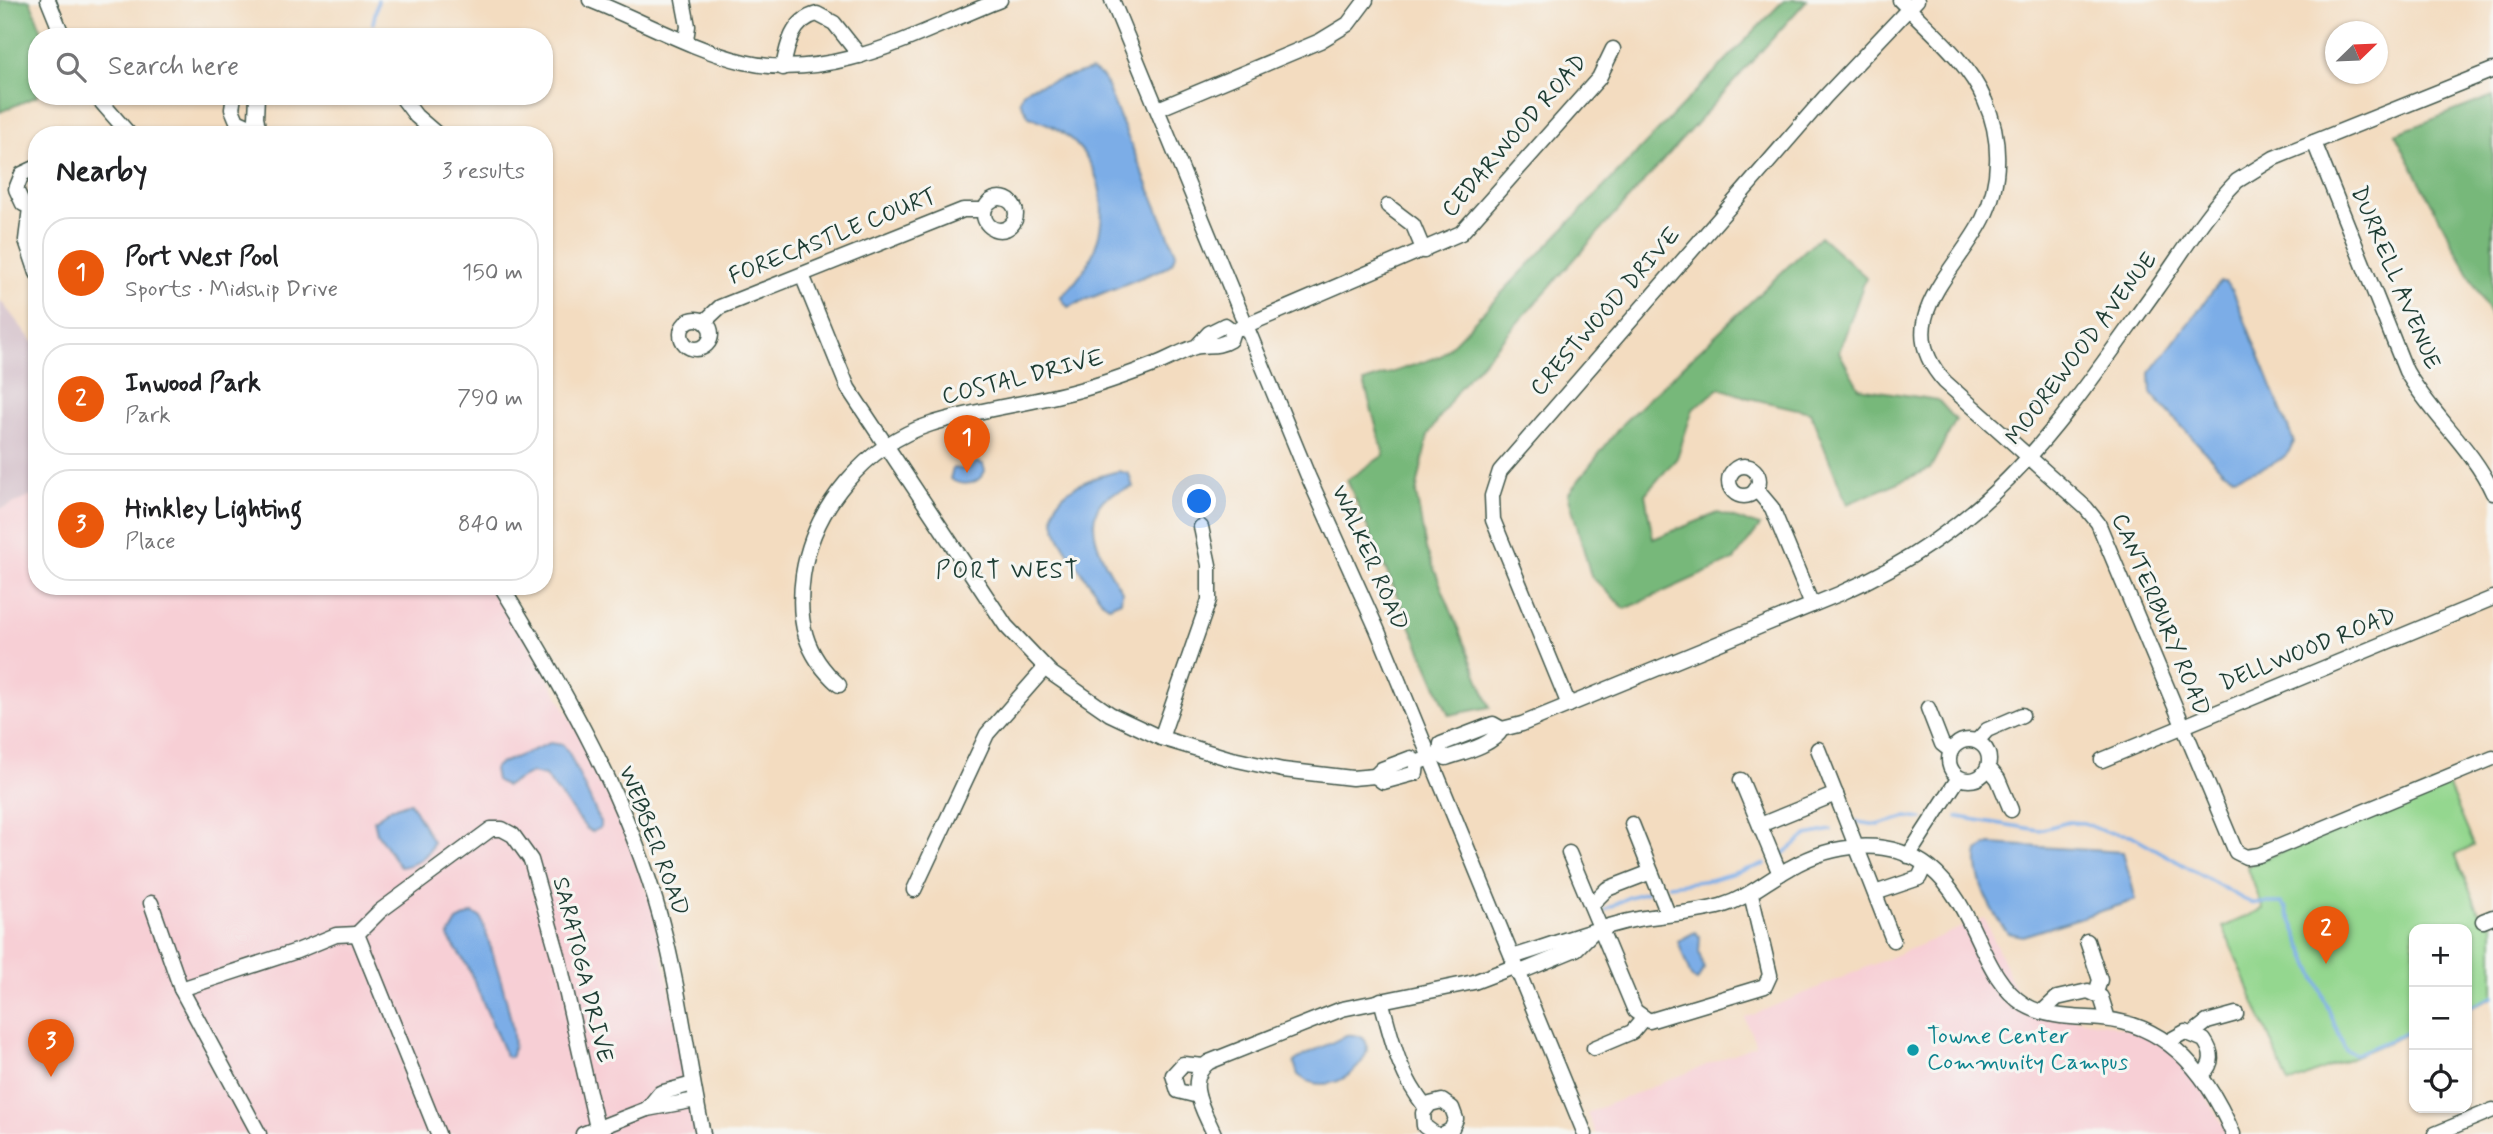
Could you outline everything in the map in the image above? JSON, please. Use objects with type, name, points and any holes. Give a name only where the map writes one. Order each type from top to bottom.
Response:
[{"type":"street","points":[[48,0],[59,28]]},
{"type":"street","points":[[590,0],[741,61],[783,68],[810,68],[860,56],[992,2]]},
{"type":"street","points":[[683,0],[688,26],[686,40]]},
{"type":"street","name":"WALKER ROAD","points":[[1112,0],[1158,109],[1239,328],[1377,629],[1585,1134]]},
{"type":"street","points":[[1158,109],[1328,38],[1348,24],[1366,0]]},
{"type":"street","name":"CANTERBURY ROAD","points":[[1908,3],[1971,75],[1990,112],[1997,150],[1993,191],[1985,214],[1929,304],[1923,325],[1929,361],[1945,382],[2086,508],[2102,529],[2231,842],[2242,856],[2259,855],[2493,758]]},
{"type":"street","name":"CRESTWOOD DRIVE","points":[[1569,705],[1493,520],[1492,496],[1500,471],[1908,3]]},
{"type":"street","points":[[783,68],[794,30],[801,21],[817,14],[834,23],[860,56]]},
{"type":"street","name":"CEDARWOOD ROAD","points":[[1239,328],[1451,240],[1473,223],[1599,78],[1613,49]]},
{"type":"street","name":"MOOREWOOD AVENUE","points":[[1429,758],[1441,744],[1493,724],[1502,729],[1569,705],[1812,605],[1878,576],[1936,541],[1993,497],[2031,458],[2229,189],[2255,168],[2493,70]]},
{"type":"street","points":[[104,105],[122,126]]},
{"type":"street","points":[[233,105],[237,121],[247,126]]},
{"type":"street","points":[[257,105],[258,126]]},
{"type":"street","points":[[408,105],[428,126]]},
{"type":"street","name":"DURRELL AVENUE","points":[[2314,142],[2406,371],[2420,394],[2475,462],[2493,493]]},
{"type":"street","points":[[28,170],[18,181],[18,197],[28,204]]},
{"type":"street","points":[[1388,206],[1413,225],[1424,251]]},
{"type":"street","name":"FORECASTLE COURT","points":[[705,321],[720,307],[962,210],[984,210]]},
{"type":"street","points":[[802,275],[848,388],[1006,626],[1045,668],[1110,714],[1161,738],[1228,758],[1283,770],[1352,778],[1375,776],[1382,769],[1411,758],[1429,758]]},
{"type":"street","name":"COSTAL DRIVE","points":[[839,685],[817,664],[806,639],[802,602],[804,572],[819,523],[851,476],[886,447],[931,424],[1075,391],[1197,346],[1220,346],[1230,340],[1239,328]]},
{"type":"street","points":[[1756,489],[1772,508],[1812,605]]},
{"type":"street","points":[[1161,738],[1209,600],[1209,565],[1200,527]]},
{"type":"street","name":"WEBBER ROAD","points":[[506,595],[559,683],[636,848],[664,932],[703,1134]]},
{"type":"street","name":"DELLWOOD ROAD","points":[[2102,760],[2493,598]]},
{"type":"street","points":[[914,890],[983,741],[1005,711],[1045,668]]},
{"type":"street","points":[[1928,708],[1942,744],[1951,751]]},
{"type":"street","points":[[1978,741],[1987,730],[2022,715]]},
{"type":"street","points":[[1951,751],[1963,741],[1978,741]]},
{"type":"street","points":[[1978,741],[1986,752],[1988,766],[1998,779],[2011,810]]},
{"type":"street","points":[[1818,748],[1893,940]]},
{"type":"street","points":[[1951,751],[1951,765],[1958,779]]},
{"type":"street","points":[[1958,779],[1975,780],[1985,773],[1988,766]]},
{"type":"street","points":[[1908,856],[1958,779]]},
{"type":"street","points":[[1741,780],[1780,874]]},
{"type":"street","points":[[1760,825],[1836,794]]},
{"type":"street","points":[[1632,824],[1668,914]]},
{"type":"street","name":"SARATOGA DRIVE","points":[[357,934],[380,911],[491,829],[508,831],[531,860],[558,955],[590,1131]]},
{"type":"street","points":[[1198,1096],[1178,1091],[1173,1075],[1185,1063],[1204,1066],[1318,1018],[1381,1000],[1474,982],[1515,966],[1571,935],[1668,914],[1718,907],[1751,894],[1780,874],[1816,855],[1857,846],[1883,848],[1908,856],[1925,865],[1949,886],[1964,907],[2005,988],[2025,1005],[2042,1012],[2131,1024],[2167,1042],[2202,1074],[2220,1104],[2233,1134]]},
{"type":"street","points":[[1569,853],[1591,905],[1597,931],[1635,1011],[1643,1019],[1656,1020],[1722,996],[1765,986],[1770,975],[1751,894]]},
{"type":"street","points":[[1875,893],[1919,878],[1925,865]]},
{"type":"street","points":[[1591,905],[1607,888],[1651,872]]},
{"type":"street","points":[[151,903],[181,989],[259,1134]]},
{"type":"street","points":[[181,989],[297,951],[336,935],[357,934],[438,1134]]},
{"type":"street","points":[[2087,941],[2099,980],[2096,993]]},
{"type":"street","points":[[2042,1012],[2051,1002],[2080,990],[2096,993],[2104,1003],[2108,1019]]},
{"type":"street","points":[[1381,1000],[1396,1059],[1408,1085],[1426,1108],[1424,1126],[1435,1134]]},
{"type":"street","points":[[2193,1034],[2207,1022],[2236,1014]]},
{"type":"street","points":[[1594,1048],[1632,1032],[1643,1019]]},
{"type":"street","points":[[2167,1042],[2179,1033],[2193,1034],[2204,1040],[2211,1052],[2211,1063],[2202,1074]]},
{"type":"street","points":[[1204,1066],[1196,1078],[1198,1096],[1214,1134]]},
{"type":"street","points":[[647,1108],[660,1093],[693,1084]]},
{"type":"street","points":[[590,1131],[647,1108],[696,1100]]},
{"type":"street","points":[[1426,1108],[1442,1101],[1452,1108],[1454,1125],[1443,1134]]},
{"type":"street","points":[[2435,1134],[2493,1110]]},
{"type":"shaded area","points":[[0,300],[28,336],[28,498],[0,509]]},
{"type":"shaded area","points":[[28,498],[28,595],[501,595],[587,747],[631,846],[653,908],[700,1134],[0,1134],[0,509]]},
{"type":"shaded area","points":[[1984,918],[2025,1010],[2107,1024],[2150,1036],[2189,1065],[2228,1134],[1596,1134],[1587,1113],[1756,1045],[1745,1018]]},
{"type":"green space","points":[[0,0],[30,0],[41,28],[28,28],[28,100],[0,112]]},
{"type":"green space","points":[[1784,0],[1807,0],[1459,388],[1428,435],[1416,493],[1426,549],[1490,707],[1449,715],[1347,480],[1384,455],[1364,382],[1441,356]]},
{"type":"green space","points":[[2493,96],[2493,320],[2395,134]]},
{"type":"green space","points":[[1820,236],[1866,277],[1839,352],[1859,388],[1938,400],[1956,420],[1930,469],[1847,504],[1810,412],[1749,398],[1720,388],[1693,409],[1677,458],[1645,494],[1653,539],[1718,513],[1760,526],[1734,560],[1625,609],[1591,576],[1568,494],[1623,423]]},
{"type":"green space","points":[[2446,780],[2474,845],[2455,854],[2481,917],[2488,915],[2493,928],[2493,998],[2472,1007],[2472,924],[2409,924],[2409,1033],[2289,1084],[2223,927],[2263,909],[2247,866]]},
{"type":"water","points":[[1091,70],[1103,77],[1176,253],[1172,263],[1165,268],[1068,307],[1060,297],[1081,274],[1095,249],[1101,222],[1101,195],[1093,170],[1079,148],[1057,129],[1029,117],[1020,101],[1023,92],[1029,88]]},
{"type":"water","points":[[2220,282],[2225,282],[2233,291],[2294,442],[2290,450],[2277,462],[2234,477],[2223,471],[2151,393],[2150,373]]},
{"type":"water","points":[[977,462],[983,464],[985,471],[974,482],[965,484],[950,479],[953,468],[967,470]]},
{"type":"water","points":[[1119,471],[1129,474],[1133,487],[1106,497],[1097,510],[1094,522],[1098,547],[1122,591],[1121,601],[1109,606],[1103,602],[1061,540],[1054,523],[1055,507],[1065,494],[1086,482]]},
{"type":"water","points":[[550,743],[563,745],[569,753],[600,821],[600,828],[592,832],[586,828],[545,776],[531,773],[506,786],[496,780],[494,769],[497,765]]},
{"type":"water","points":[[410,802],[433,842],[421,859],[400,867],[377,833],[374,820],[390,809]]},
{"type":"water","points":[[1990,844],[2123,852],[2136,900],[2023,936],[2008,933],[1990,905],[1978,872],[1978,851]]},
{"type":"water","points":[[473,913],[481,918],[509,1011],[513,1047],[511,1057],[506,1056],[468,967],[448,937],[457,921]]},
{"type":"water","points":[[1695,932],[1700,937],[1699,952],[1704,969],[1697,981],[1691,977],[1678,941]]},
{"type":"water","points":[[1346,1035],[1361,1037],[1367,1044],[1365,1055],[1358,1067],[1346,1077],[1331,1083],[1315,1083],[1298,1075],[1294,1062]]},
{"type":"waterway","points":[[373,23],[378,0]]},
{"type":"waterway","points":[[1857,822],[1878,825],[1906,817],[1922,819]]},
{"type":"waterway","points":[[1958,817],[2039,830],[2069,822],[2084,823],[2105,832],[2131,835],[2243,899],[2252,903],[2281,903],[2286,908],[2346,1051],[2356,1054],[2409,1032]]},
{"type":"waterway","points":[[1783,854],[1807,835],[1831,830]]},
{"type":"waterway","points":[[1669,885],[1710,880],[1765,864]]},
{"type":"waterway","points":[[1605,910],[1629,897],[1647,892]]},
{"type":"waterway","points":[[2472,1006],[2493,997]]},
{"type":"place","name":"Port West Pool","points":[[967,473]]},
{"type":"place","name":"Inwood Park","points":[[2326,964]]},
{"type":"place","name":"Towne Center Community Campus","points":[[1913,1050]]},
{"type":"place","name":"Hinkley Lighting","points":[[51,1077]]},
{"type":"district","name":"PORT WEST","points":[[1008,571]]}]
